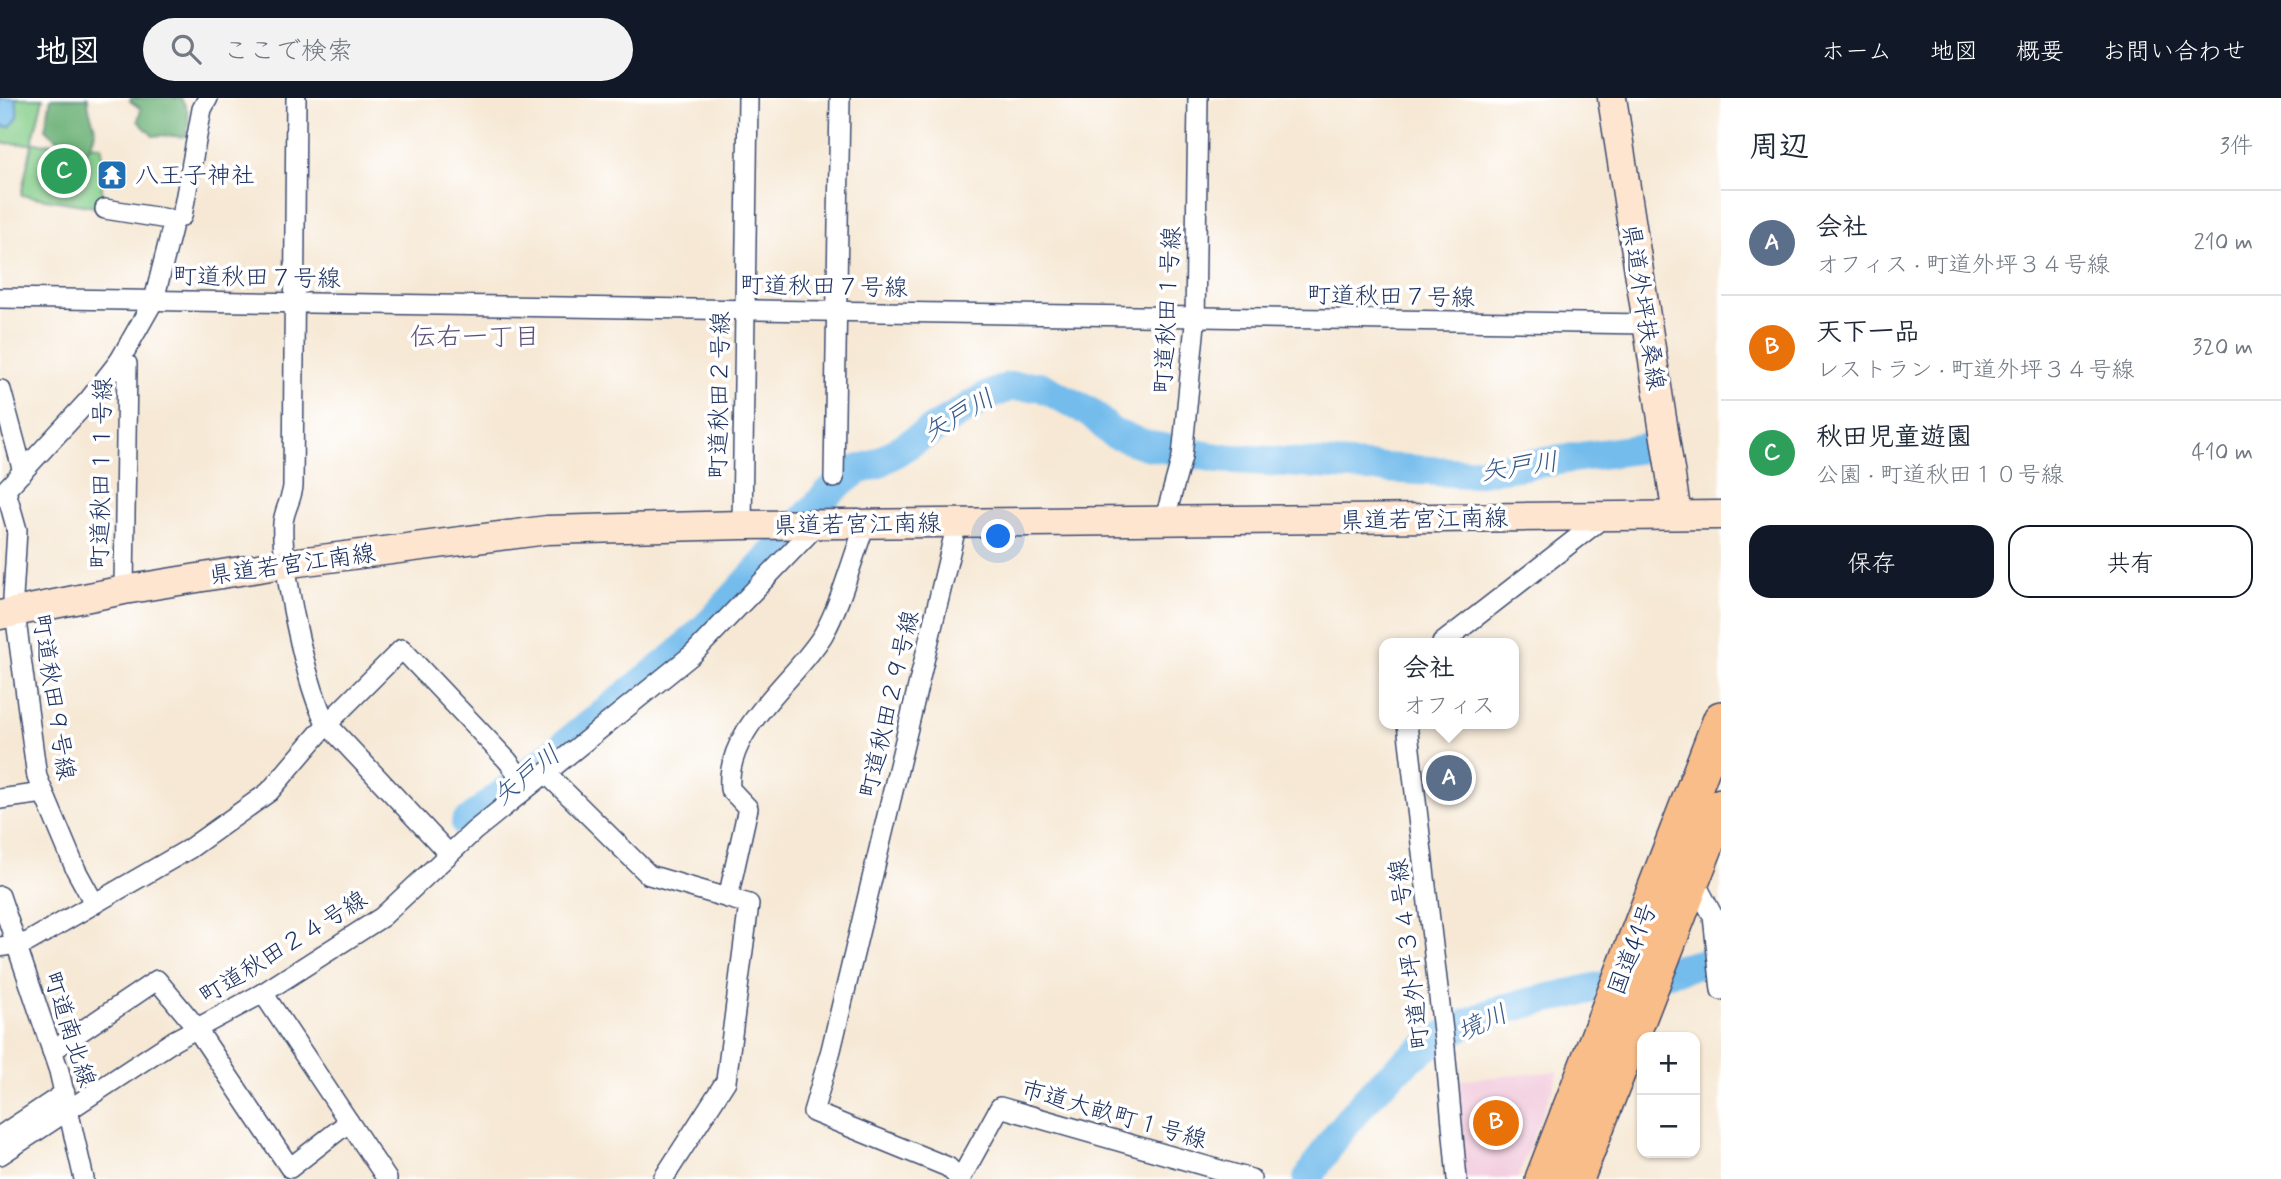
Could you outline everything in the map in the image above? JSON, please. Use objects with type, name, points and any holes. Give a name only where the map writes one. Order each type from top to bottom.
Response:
[{"type":"highway","name":"国道41号","points":[[1576,1179],[1721,719]]},
{"type":"highway","name":"国道41号","points":[[1542,1179],[1638,976],[1693,878],[1721,806]]},
{"type":"main road","name":"県道外坪扶桑線","points":[[1612,98],[1677,515]]},
{"type":"main road","name":"県道若宮江南線","points":[[8,614],[124,590],[283,564],[547,530],[742,525],[1721,515]]},
{"type":"street","points":[[105,209],[174,220],[182,216],[202,109],[208,98]]},
{"type":"street","points":[[296,98],[293,486],[283,521],[283,564],[315,696],[327,724],[449,854]]},
{"type":"street","name":"町道秋田２号線","points":[[742,525],[748,98]]},
{"type":"street","points":[[834,478],[840,98]]},
{"type":"street","name":"町道秋田１号線","points":[[1164,522],[1182,457],[1195,317],[1198,98]]},
{"type":"street","points":[[3,493],[88,401],[120,360],[154,300],[174,220]]},
{"type":"street","name":"町道秋田７号線","points":[[0,298],[1647,324]]},
{"type":"street","name":"町道秋田１１号線","points":[[120,360],[127,364],[124,590]]},
{"type":"street","points":[[1,390],[7,440],[23,472]]},
{"type":"street","name":"町道秋田９号線","points":[[3,493],[17,530],[8,614],[37,777],[76,870],[94,903]]},
{"type":"street","points":[[1448,638],[1604,517]]},
{"type":"street","name":"町道秋田２９号線","points":[[957,523],[869,895],[813,1112],[963,1172]]},
{"type":"street","points":[[728,898],[748,808],[730,789],[732,761],[760,709],[796,672],[823,634],[865,524]]},
{"type":"street","name":"町道秋田２４号線","points":[[0,1155],[68,1100],[263,993],[382,917],[449,854],[693,654],[816,525]]},
{"type":"street","points":[[8,946],[28,942],[189,849],[268,792],[327,724],[402,649],[507,760],[528,788]]},
{"type":"street","name":"町道外坪３４号線","points":[[1408,729],[1444,1038],[1457,1179]]},
{"type":"street","points":[[546,773],[649,874],[749,904],[726,1082],[663,1179]]},
{"type":"street","points":[[0,799],[44,793]]},
{"type":"street","points":[[1693,878],[1713,916],[1721,990]]},
{"type":"street","name":"町道南北線","points":[[0,896],[8,946],[52,1051],[68,1100],[84,1179]]},
{"type":"street","points":[[52,1051],[157,980],[195,1030],[290,1168],[349,1122]]},
{"type":"street","points":[[263,993],[387,1179]]},
{"type":"street","points":[[0,1136],[68,1100]]},
{"type":"street","name":"市道大畝町１号線","points":[[963,1172],[1000,1107],[1251,1179]]},
{"type":"shaded area","points":[[1559,1071],[1517,1179],[1459,1179],[1450,1081]]},
{"type":"green space","points":[[0,98],[43,98],[32,143],[102,146],[102,208],[21,195],[32,144],[0,143]]},
{"type":"green space","points":[[51,98],[88,98],[95,129],[87,151],[72,152],[45,129]]},
{"type":"green space","points":[[131,98],[181,98],[188,116],[186,136],[153,136],[138,121],[141,109],[130,101]]},
{"type":"water","points":[[0,98],[16,98],[18,117],[10,127],[0,126]]},
{"type":"waterway","name":"矢戸川","points":[[466,823],[678,654],[711,622],[829,492],[857,470],[875,465],[985,397],[1009,387],[1040,386],[1091,413],[1112,433],[1146,445],[1218,458],[1467,473],[1658,446]]},
{"type":"waterway","name":"境川","points":[[1308,1179],[1343,1127],[1385,1080],[1408,1060],[1461,1026],[1520,1005],[1713,961]]},
{"type":"place","name":"秋田児童遊園","points":[[64,171]]},
{"type":"place","name":"八王子神社","points":[[112,175]]},
{"type":"place","name":"会社","points":[[1449,778]]},
{"type":"place","name":"天下一品","points":[[1496,1123]]},
{"type":"district","name":"伝右一丁目","points":[[475,336]]}]
